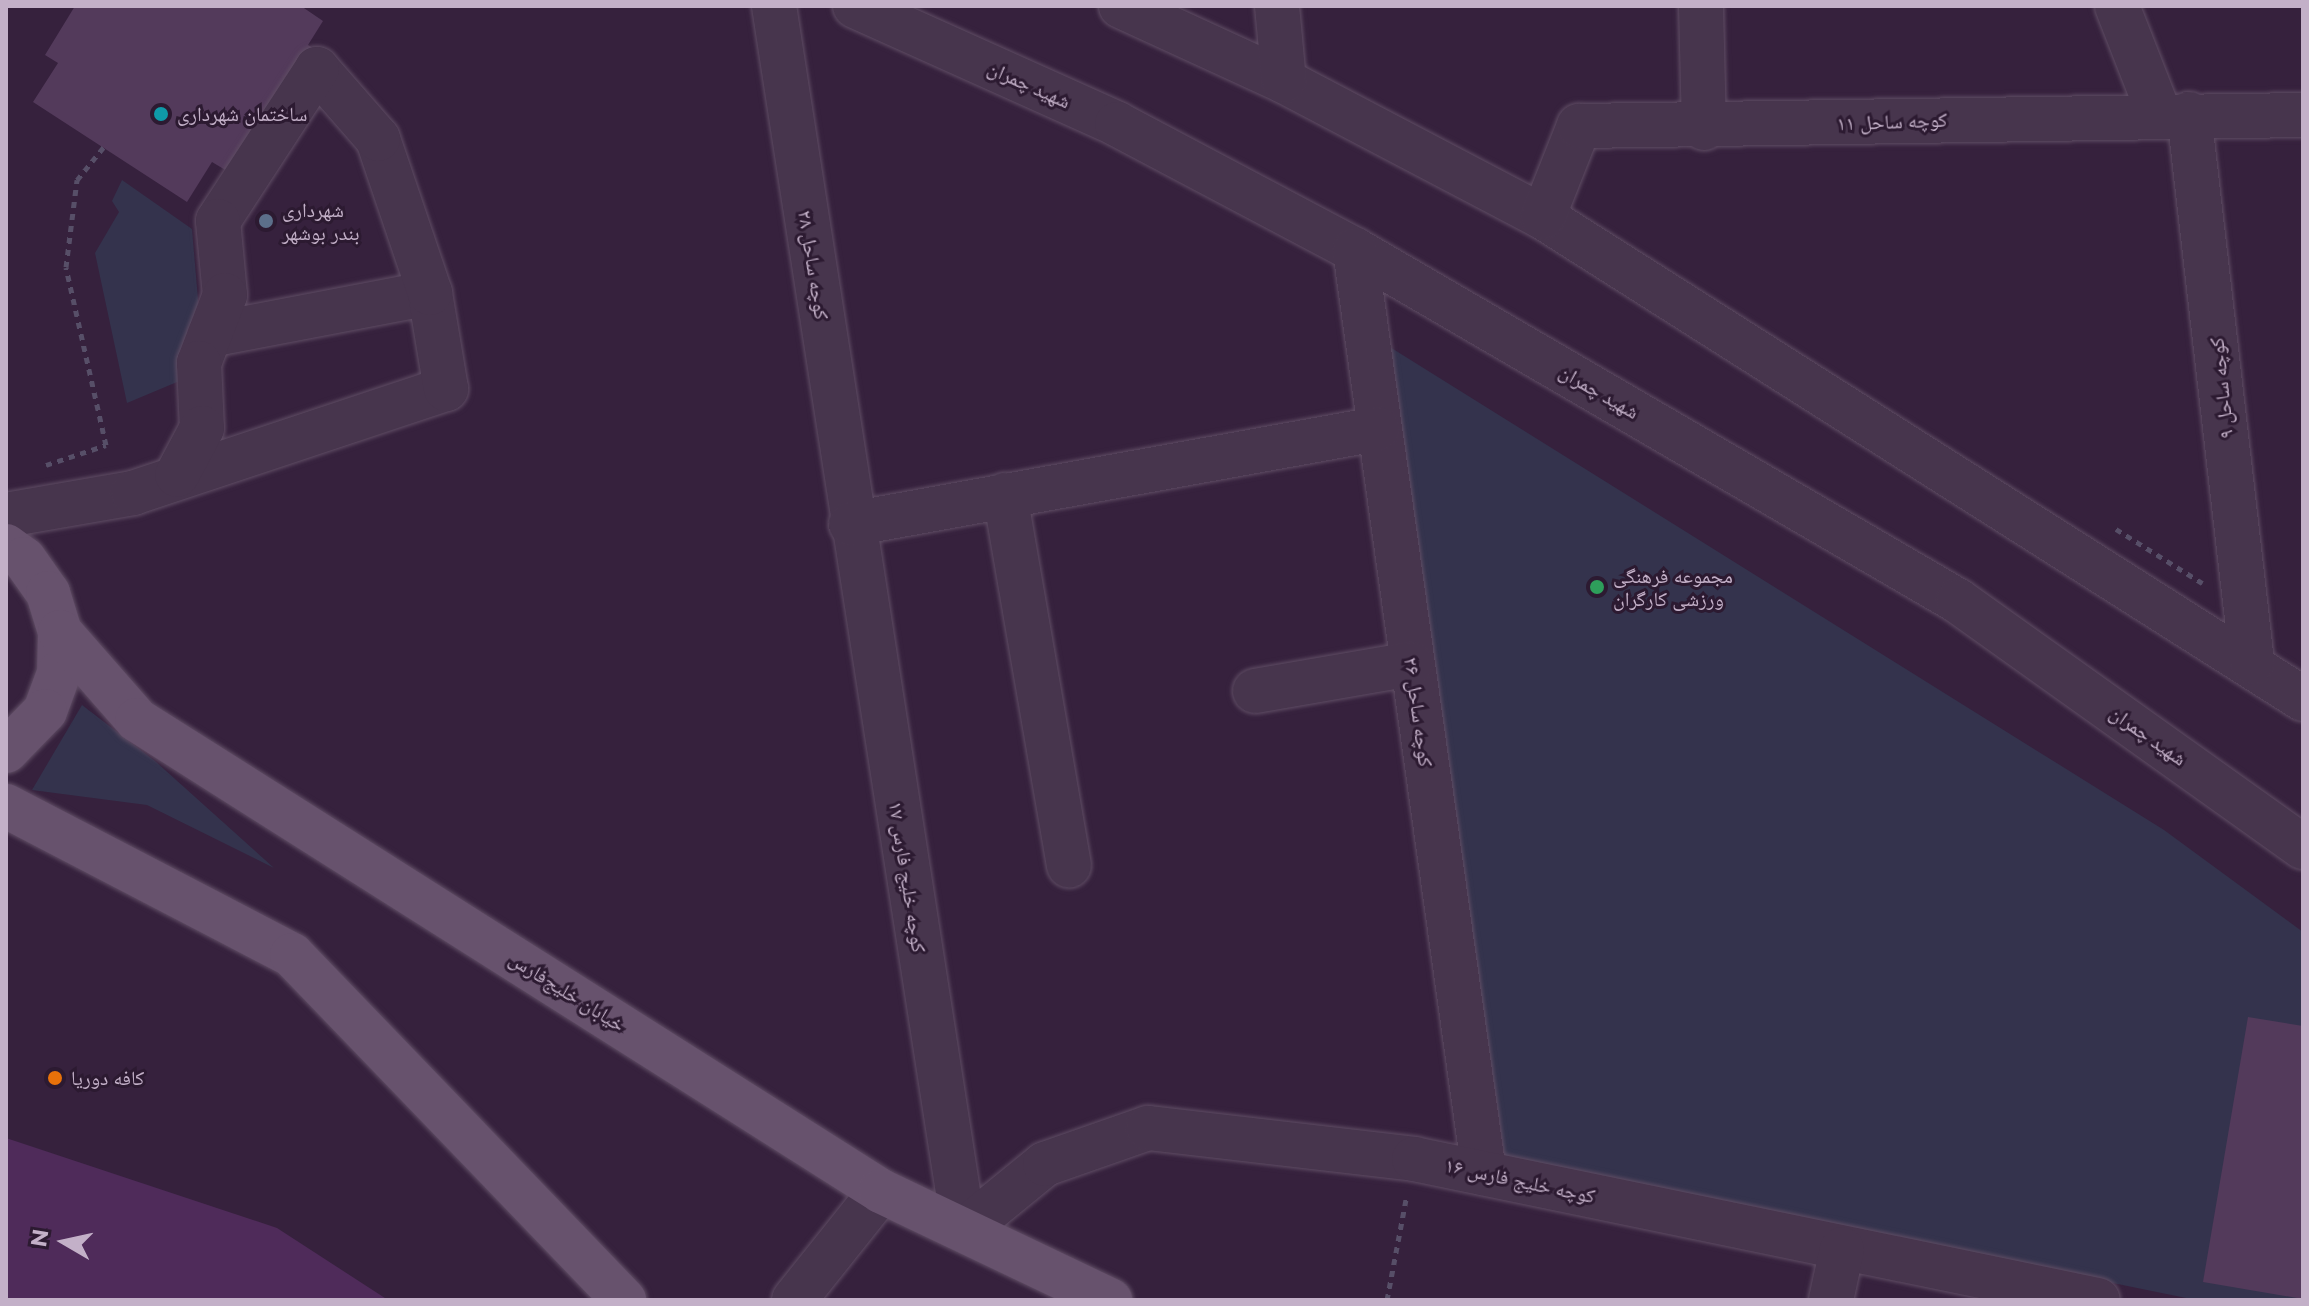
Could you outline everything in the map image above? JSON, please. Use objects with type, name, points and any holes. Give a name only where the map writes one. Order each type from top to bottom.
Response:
[{"type":"main road","points":[[6,751],[45,711],[59,673],[60,632],[48,593],[12,543]]},
{"type":"main road","name":"خیابان خلیج‌فارس","points":[[60,632],[137,720],[881,1191],[1110,1300]]},
{"type":"main road","points":[[6,806],[292,955],[624,1300]]},
{"type":"street","name":"کوچه ساحل ۲۸","points":[[774,6],[851,524]]},
{"type":"street","name":"شهید چمران","points":[[855,6],[1117,124],[1355,250],[1958,601],[2303,847]]},
{"type":"street","points":[[1121,6],[1284,81],[1543,217],[2252,662],[2303,699]]},
{"type":"street","points":[[1277,6],[1284,81]]},
{"type":"street","points":[[1701,6],[1704,128]]},
{"type":"street","name":"کوچه ساحل ۹","points":[[2117,6],[2174,114],[2252,662]]},
{"type":"street","points":[[6,515],[133,493],[177,475],[446,389],[430,293],[378,139],[317,69],[218,221],[225,295],[199,363],[202,428],[177,475]]},
{"type":"street","name":"کوچه ساحل ۱۱","points":[[1543,217],[1579,126],[1704,128],[2174,114],[2303,115]]},
{"type":"street","name":"کوچه ساحل ۲۶","points":[[1355,250],[1377,429],[1484,1173]]},
{"type":"street","points":[[210,335],[430,293]]},
{"type":"street","points":[[851,524],[1377,429]]},
{"type":"street","points":[[1005,495],[1069,866]]},
{"type":"street","name":"کوچه خلیج فارس ۱۷","points":[[851,524],[964,1230]]},
{"type":"street","points":[[1255,691],[1411,664]]},
{"type":"street","name":"کوچه خلیج فارس ۱۶","points":[[964,1230],[1045,1164],[1148,1128],[1414,1159],[1842,1249],[2035,1294],[2098,1300]]},
{"type":"street","points":[[794,1300],[881,1191]]},
{"type":"street","points":[[1831,1300],[1842,1249]]},
{"type":"path","points":[[42,466],[106,445],[66,267],[77,180],[106,144]]},
{"type":"path","points":[[1387,1300],[1414,1159]]},
{"type":"shaded area","points":[[122,180],[192,229],[201,335],[189,377],[127,403],[95,253],[119,212],[112,201]]},
{"type":"shaded area","name":"مجموعه فرهنگی ورزشی کارگران","points":[[1385,344],[2164,830],[2303,932],[2303,1300],[2196,1300],[1505,1159]]},
{"type":"shaded area","points":[[82,705],[155,761],[274,868],[147,805],[32,790]]},
{"type":"shaded area","points":[[6,1138],[277,1228],[388,1300],[6,1300]]},
{"type":"building","name":"ساختمان شهرداری","points":[[75,6],[301,6],[323,21],[308,45],[313,48],[227,171],[212,162],[187,202],[33,102],[58,63],[45,55]]},
{"type":"building","points":[[2248,1017],[2303,1026],[2303,1299],[2203,1282]]},
{"type":"place","name":"ساختمان شهرداری","points":[[161,114]]},
{"type":"place","name":"شهرداری بندر بوشهر","points":[[266,221]]},
{"type":"place","name":"مجموعه فرهنگی ورزشی کارگران","points":[[1597,587]]},
{"type":"place","name":"کافه دوریا","points":[[55,1078]]}]
